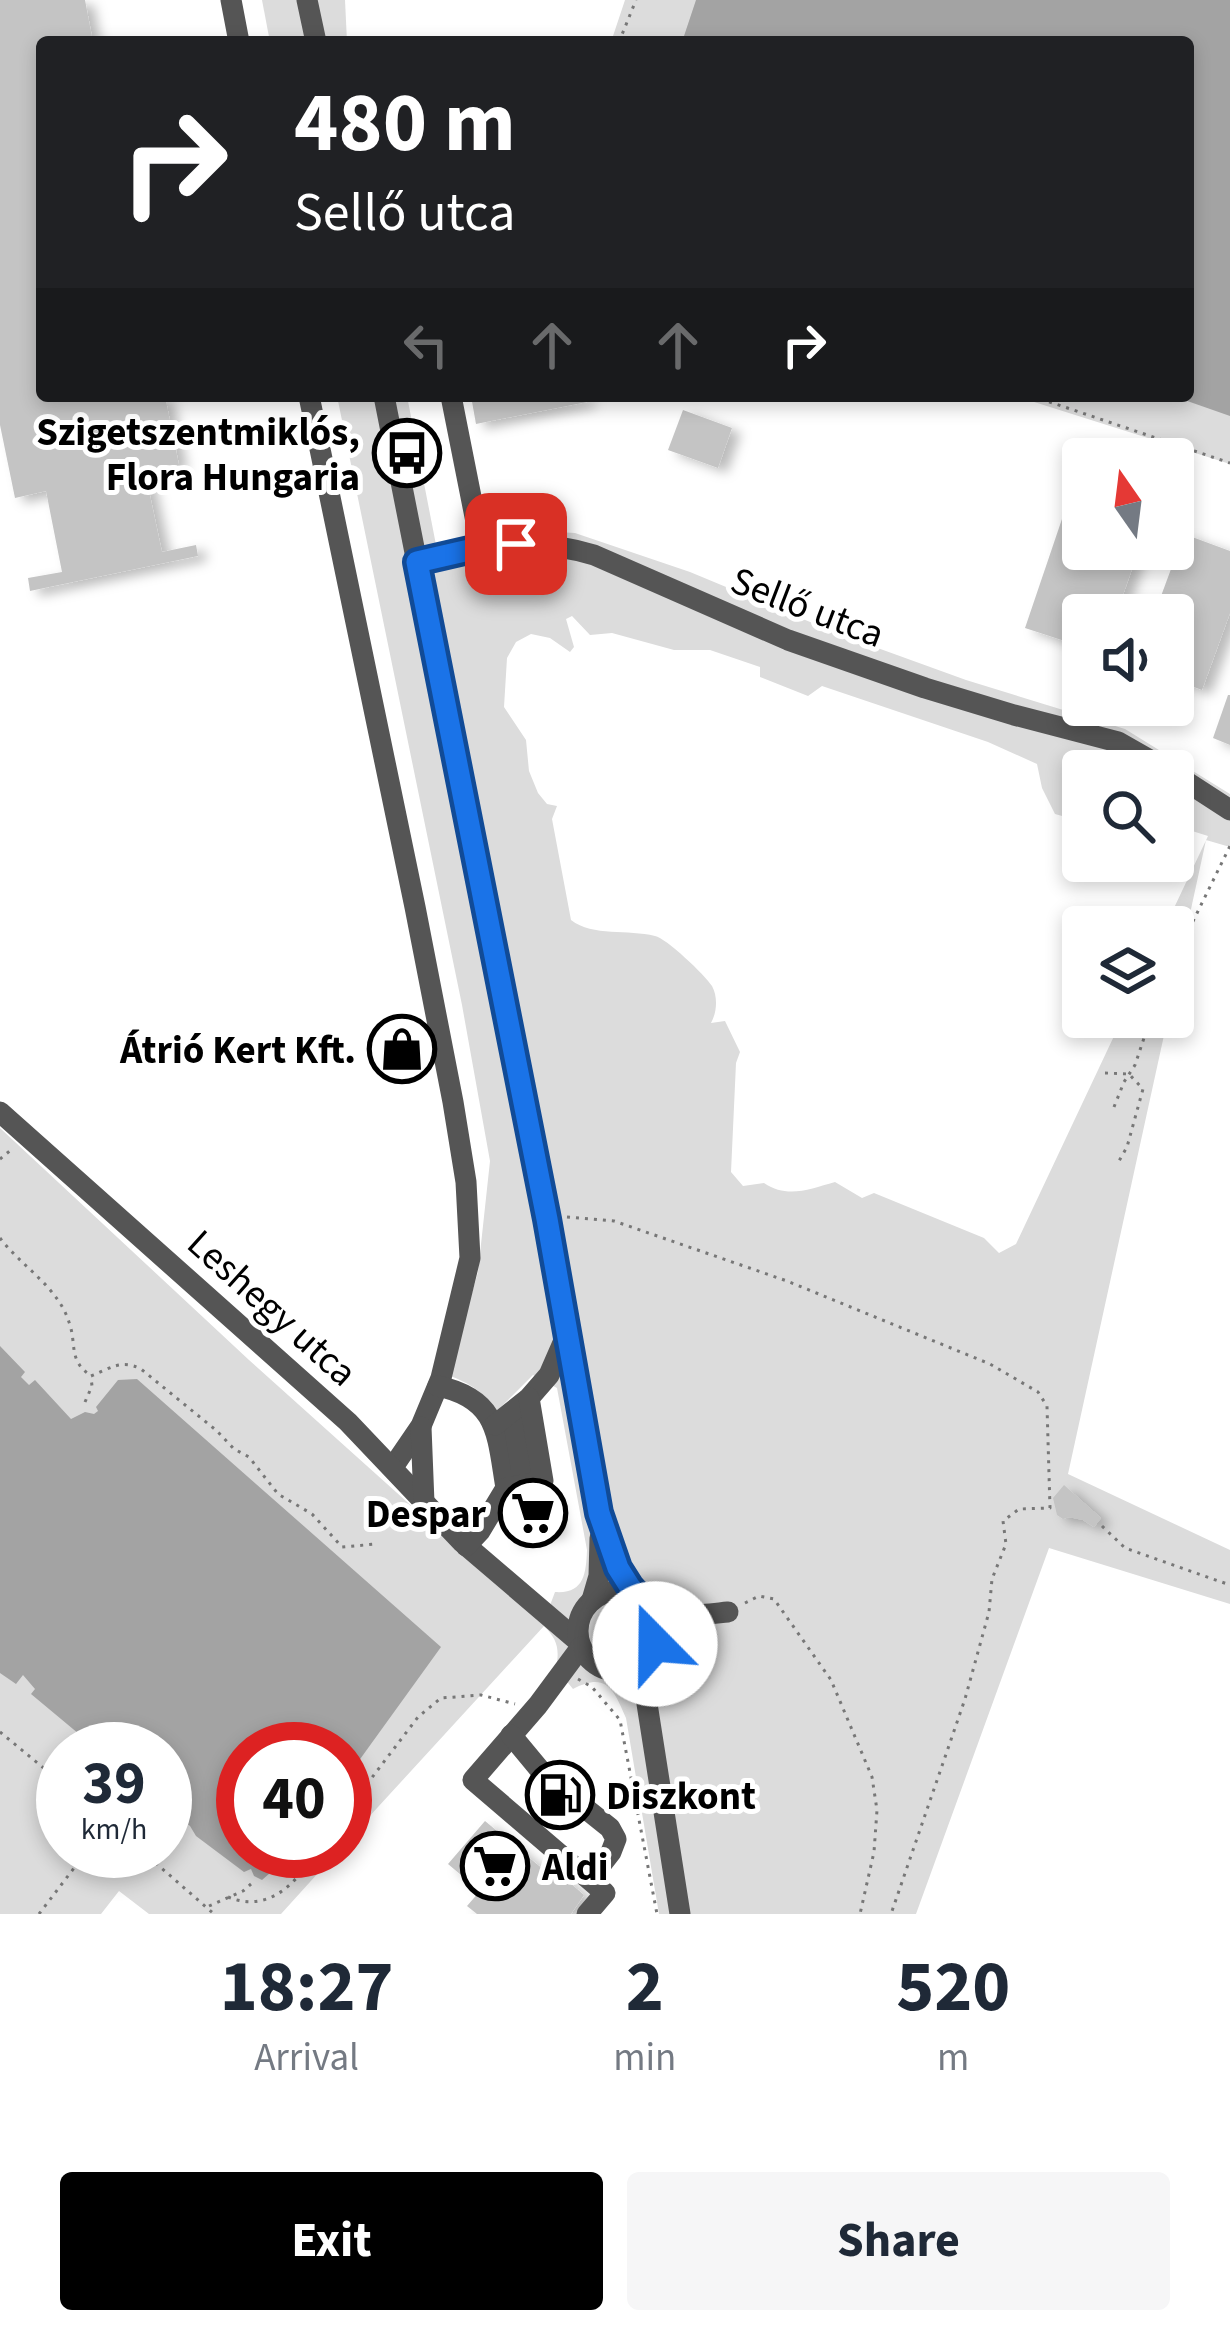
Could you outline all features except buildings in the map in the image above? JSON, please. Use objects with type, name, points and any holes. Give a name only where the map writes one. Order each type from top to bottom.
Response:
[{"type":"street","points":[[231,0],[238,36]]},
{"type":"street","points":[[308,0],[315,36]]},
{"type":"street","points":[[311,402],[466,1182],[470,1258],[438,1386],[421,1426],[393,1467]]},
{"type":"street","points":[[385,402],[547,1219],[599,1513],[614,1559],[656,1622],[645,1691],[680,1914]]},
{"type":"street","points":[[452,402],[482,547]]},
{"type":"street","name":"Sellő utca","points":[[417,562],[482,547],[543,543],[594,555],[848,663],[1132,750]]},
{"type":"street","name":"Sellő utca","points":[[1194,787],[1230,810]]},
{"type":"street","name":"Leshegy utca","points":[[0,1112],[348,1422],[466,1546],[580,1645]]},
{"type":"street","points":[[466,1546],[515,1486],[512,1412],[549,1375],[566,1335]]},
{"type":"street","points":[[438,1386],[512,1412],[544,1481],[515,1486]]},
{"type":"street","points":[[421,1426],[424,1503]]},
{"type":"street","points":[[599,1513],[600,1566],[591,1602],[578,1626],[580,1645],[589,1659],[631,1695],[659,1785]]},
{"type":"street","name":"Leshegy utca","points":[[488,1566],[544,1603],[566,1607],[591,1602]]},
{"type":"street","points":[[591,1602],[614,1591],[684,1617],[728,1612]]},
{"type":"street","points":[[535,1708],[577,1678],[605,1669],[634,1668],[685,1621],[728,1612]]},
{"type":"street","points":[[580,1645],[535,1708],[473,1780],[605,1893],[587,1914]]},
{"type":"street","points":[[511,1735],[544,1776],[610,1828],[616,1839],[590,1880]]},
{"type":"path","points":[[621,36],[636,0]]},
{"type":"path","points":[[1050,402],[1230,463]]},
{"type":"path","points":[[1194,919],[1230,846]]},
{"type":"path","points":[[1114,1107],[1144,1038]]},
{"type":"path","points":[[1105,1073],[1129,1074],[1141,1084],[1143,1094],[1119,1161]]},
{"type":"path","points":[[547,1219],[614,1221],[787,1281],[990,1364],[1039,1392],[1047,1406],[1050,1508],[1019,1509],[1003,1521],[1006,1544],[992,1579],[989,1612],[965,1699],[891,1914]]},
{"type":"path","points":[[0,1238],[60,1306],[69,1321],[73,1356],[91,1376]]},
{"type":"path","points":[[91,1376],[115,1364],[141,1369],[249,1457],[278,1494],[311,1514],[342,1546],[376,1544]]},
{"type":"path","points":[[86,1402],[91,1376]]},
{"type":"path","points":[[1102,1526],[1125,1548],[1230,1585]]},
{"type":"path","points":[[728,1612],[759,1596],[774,1599],[831,1680],[850,1720],[872,1778],[877,1810],[874,1852],[860,1914]]},
{"type":"path","points":[[577,1678],[592,1687],[620,1720],[657,1914]]},
{"type":"path","points":[[372,1777],[418,1717],[441,1698],[481,1694],[535,1708]]},
{"type":"path","points":[[0,1732],[36,1762]]},
{"type":"path","points":[[39,1914],[66,1878]]},
{"type":"path","points":[[174,1878],[214,1914]]},
{"type":"path","points":[[228,1897],[256,1909],[287,1892],[298,1878]]},
{"type":"path","points":[[208,1906],[251,1883]]},
{"type":"shaded area","points":[[262,0],[345,0],[347,36],[269,36]]},
{"type":"shaded area","points":[[625,0],[1230,0],[1230,464],[1194,453],[1194,438],[1148,438],[1034,402],[1194,402],[1194,36],[613,36]]},
{"type":"shaded area","points":[[696,0],[1230,0],[1230,416],[1190,402],[1194,402],[1194,36],[684,36]]},
{"type":"shaded area","points":[[338,402],[408,402],[437,550],[504,529],[575,533],[690,572],[839,634],[1062,710],[1062,726],[1115,726],[1159,750],[1062,750],[1062,816],[1055,814],[1042,788],[1037,764],[988,742],[822,686],[808,696],[760,677],[760,667],[710,650],[674,650],[612,633],[590,635],[572,616],[566,619],[574,647],[570,652],[550,638],[531,634],[516,642],[507,658],[504,707],[526,740],[529,771],[538,793],[547,804],[557,806],[552,819],[571,920],[590,929],[660,938],[714,990],[711,1023],[725,1021],[740,1052],[731,1172],[743,1186],[764,1183],[790,1192],[835,1182],[862,1198],[874,1193],[984,1238],[999,1253],[1016,1244],[1113,1038],[1163,1038],[1068,1474],[1230,1550],[1230,1604],[1049,1548],[916,1914],[659,1914],[626,1718],[607,1686],[593,1682],[573,1689],[556,1668],[556,1645],[544,1626],[372,1814],[372,1722],[216,1722],[216,1878],[314,1878],[281,1914],[149,1914],[119,1891],[101,1914],[0,1914],[0,1128],[543,1624],[555,1592],[572,1590],[582,1581],[587,1550],[557,1388],[533,1375],[496,1412],[476,1389],[448,1375],[478,1272],[490,1161]]},
{"type":"shaded area","points":[[1194,772],[1230,794],[1230,847],[1206,840],[1208,836],[1194,832]]},
{"type":"shaded area","points":[[1206,840],[1192,906],[1175,906],[1186,882],[1194,882],[1194,865]]},
{"type":"shaded area","points":[[0,1346],[25,1372],[21,1377],[29,1385],[35,1380],[71,1419],[98,1411],[96,1407],[118,1380],[137,1379],[441,1647],[372,1743],[372,1722],[216,1722],[216,1851],[192,1829],[192,1722],[65,1722],[31,1694],[35,1689],[23,1675],[16,1684],[0,1673]]},
{"type":"place","name":"Szigetszentmiklós, Flora Hungaria","points":[[407,453]]},
{"type":"place","name":"Átrió Kert Kft.","points":[[402,1049]]},
{"type":"place","name":"Despar","points":[[533,1513]]},
{"type":"place","name":"Diszkont","points":[[560,1795]]},
{"type":"place","name":"Aldi","points":[[495,1866]]},
{"type":"route","points":[[516,544],[417,562],[547,1219],[599,1513],[618,1568],[653,1613],[658,1630],[655,1644]]}]
